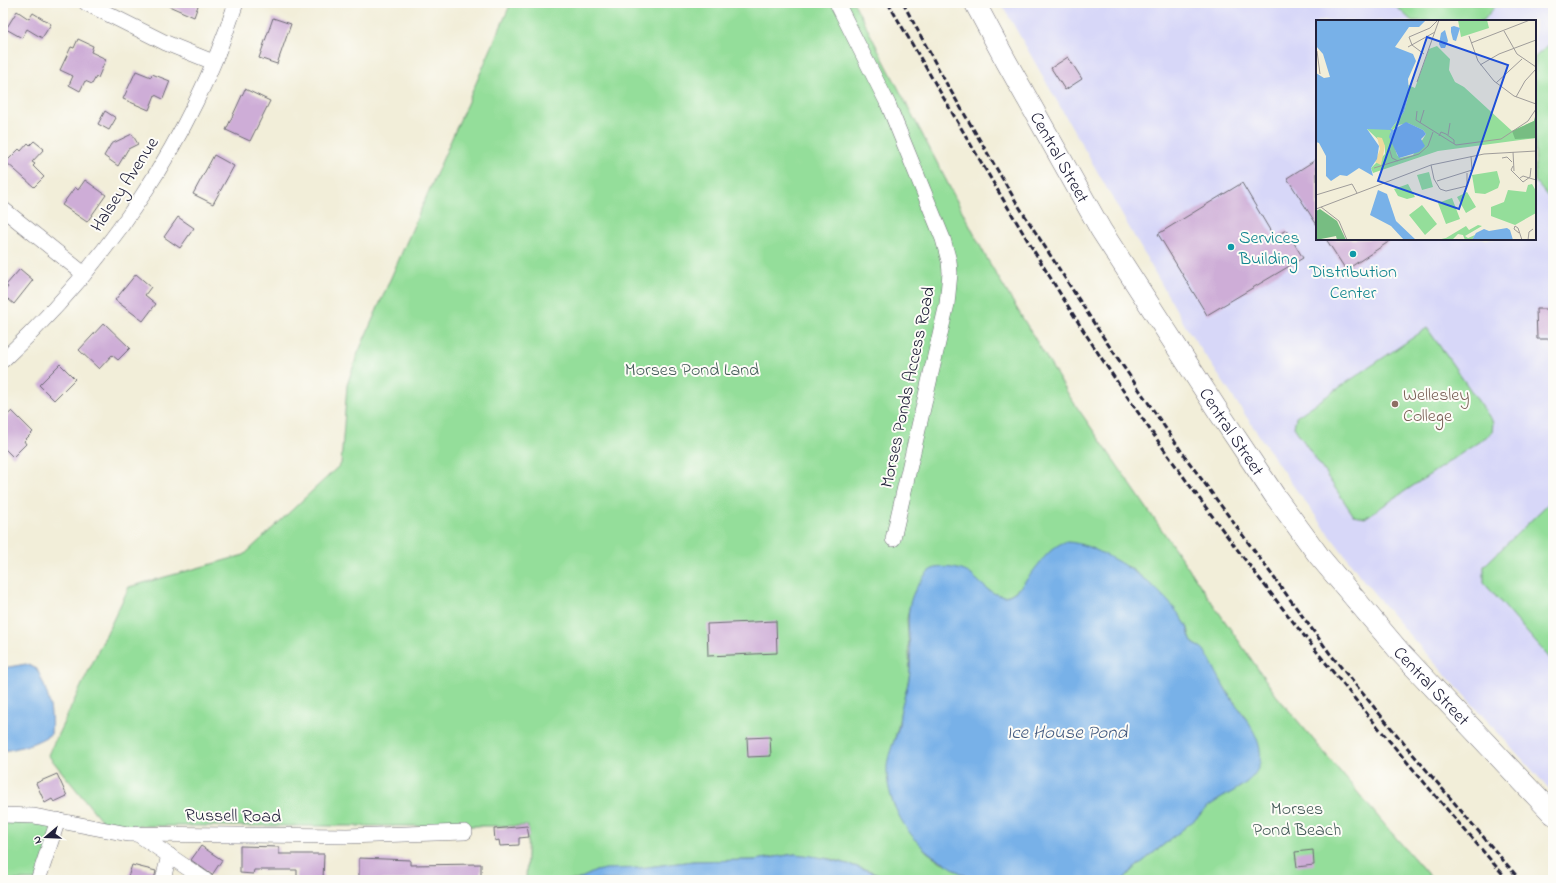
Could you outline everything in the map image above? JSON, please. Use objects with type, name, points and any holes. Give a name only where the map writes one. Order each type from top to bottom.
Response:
[{"type":"main road","name":"Central Street","points":[[975,3],[1101,230],[1275,496],[1319,556],[1400,652],[1553,814]]},
{"type":"street","points":[[86,3],[166,43],[213,62]]},
{"type":"street","name":"Halsey Avenue","points":[[3,360],[56,307],[84,274],[126,219],[151,181],[179,133],[201,90],[236,3]]},
{"type":"street","name":"Morses Ponds Access Road","points":[[837,3],[895,120],[943,239],[949,261],[949,288],[943,321],[893,538]]},
{"type":"street","points":[[3,209],[84,274]]},
{"type":"street","name":"Russell Road","points":[[3,815],[34,816],[128,834],[347,836],[464,832]]},
{"type":"street","points":[[38,880],[58,820]]},
{"type":"street","points":[[136,833],[205,880]]},
{"type":"street","points":[[163,880],[169,855]]},
{"type":"shaded area","name":"Wellesley College","points":[[1001,3],[1553,3],[1553,793],[1403,628],[1363,580],[1289,480],[1186,327]]},
{"type":"green space","name":"Morses Pond Land","points":[[511,3],[854,3],[986,257],[1070,397],[1276,695],[1433,880],[1123,880],[1131,871],[1198,817],[1206,807],[1245,784],[1253,775],[1260,757],[1256,738],[1244,715],[1229,695],[1203,650],[1191,641],[1188,628],[1181,617],[1149,583],[1129,567],[1054,548],[1019,588],[1010,594],[1005,595],[988,591],[973,576],[967,573],[930,571],[915,590],[909,608],[907,619],[910,671],[898,727],[888,762],[888,782],[894,805],[914,838],[927,852],[941,862],[949,865],[968,878],[978,880],[893,880],[871,871],[832,859],[795,854],[755,860],[693,861],[640,868],[596,871],[577,880],[526,880],[528,826],[106,826],[48,755],[129,587],[244,555],[341,464],[347,385],[358,353]]},
{"type":"green space","points":[[1392,3],[1498,3],[1484,20],[1411,20]]},
{"type":"green space","points":[[1553,41],[1553,203],[1536,182],[1536,56]]},
{"type":"green space","points":[[1427,328],[1493,422],[1492,433],[1365,518],[1354,516],[1294,427],[1296,417]]},
{"type":"green space","points":[[1553,499],[1553,662],[1484,583],[1484,566]]},
{"type":"green space","points":[[3,815],[58,820],[38,880],[3,880]]},
{"type":"water","name":"Ice House Pond","points":[[1065,542],[1077,543],[1088,547],[1105,554],[1120,563],[1149,583],[1174,608],[1186,625],[1192,642],[1204,650],[1229,695],[1246,718],[1259,744],[1260,762],[1250,779],[1242,786],[1204,810],[1198,817],[1131,871],[1123,880],[978,880],[957,871],[931,854],[919,844],[904,825],[898,814],[893,803],[887,779],[888,762],[898,730],[900,712],[908,685],[910,671],[908,616],[910,606],[918,585],[929,571],[944,567],[961,570],[970,574],[995,594],[1005,596],[1012,594],[1019,588],[1048,553],[1056,546]]},
{"type":"water","points":[[26,664],[37,669],[44,685],[49,700],[51,734],[28,745],[3,751],[3,668]]},
{"type":"water","points":[[795,854],[808,855],[845,863],[893,880],[577,880],[596,871],[605,869],[640,868],[693,861],[755,860]]},
{"type":"building","points":[[162,3],[199,3],[194,17]]},
{"type":"building","points":[[17,11],[29,19],[33,13],[51,24],[42,38],[27,29],[22,38],[6,29]]},
{"type":"building","points":[[273,18],[291,24],[277,64],[259,58]]},
{"type":"building","points":[[78,39],[93,46],[91,52],[106,59],[98,78],[96,77],[92,84],[85,81],[80,91],[69,85],[73,76],[60,70],[71,47],[74,48]]},
{"type":"building","points":[[1068,57],[1082,79],[1065,90],[1051,68]]},
{"type":"building","points":[[136,71],[151,77],[152,74],[170,81],[163,99],[155,95],[149,110],[123,99]]},
{"type":"building","points":[[245,89],[270,101],[250,141],[226,130]]},
{"type":"building","points":[[105,111],[116,118],[109,130],[98,124]]},
{"type":"building","points":[[132,134],[138,144],[128,149],[118,166],[104,156],[111,144]]},
{"type":"building","points":[[34,141],[44,149],[32,162],[35,164],[33,166],[44,177],[34,187],[6,162],[19,149],[21,151],[28,143],[30,145]]},
{"type":"building","points":[[214,155],[234,166],[213,204],[193,194]]},
{"type":"building","name":"Distribution Center","points":[[1316,160],[1316,223],[1287,178]]},
{"type":"building","points":[[85,180],[106,195],[87,222],[62,205],[75,187],[78,190]]},
{"type":"building","name":"Services Building","points":[[1242,183],[1274,237],[1286,230],[1303,258],[1207,315],[1158,234]]},
{"type":"building","points":[[178,217],[194,228],[180,248],[164,237]]},
{"type":"building","name":"Distribution Center","points":[[1327,240],[1391,240],[1346,270]]},
{"type":"building","points":[[20,269],[33,280],[14,304],[3,295],[3,293],[8,287],[6,285]]},
{"type":"building","points":[[136,274],[151,287],[145,295],[156,304],[143,321],[115,300]]},
{"type":"building","points":[[1536,309],[1553,309],[1553,331],[1550,331],[1550,339],[1537,339]]},
{"type":"building","points":[[104,323],[130,348],[118,360],[112,355],[99,369],[79,350]]},
{"type":"building","points":[[60,364],[75,379],[54,400],[39,385]]},
{"type":"building","points":[[12,411],[33,432],[24,441],[26,444],[13,457],[3,447],[3,419]]},
{"type":"building","points":[[776,621],[777,653],[708,656],[707,624]]},
{"type":"building","points":[[770,737],[771,756],[748,757],[747,738]]},
{"type":"building","points":[[57,774],[67,796],[54,802],[52,799],[45,803],[36,783]]},
{"type":"building","points":[[527,826],[529,837],[519,838],[519,845],[500,846],[499,840],[495,841],[494,829]]},
{"type":"building","points":[[201,846],[222,860],[212,875],[191,860]]},
{"type":"building","points":[[240,846],[279,847],[279,854],[324,854],[323,880],[297,880],[297,870],[254,870],[253,874],[240,873]]},
{"type":"building","points":[[1313,850],[1314,865],[1297,867],[1295,852]]},
{"type":"building","points":[[359,858],[410,860],[410,865],[481,864],[481,880],[359,880]]},
{"type":"building","points":[[132,865],[156,871],[154,880],[127,880]]},
{"type":"railway","points":[[888,3],[1009,210],[1059,292],[1151,432],[1221,528],[1294,623],[1385,736],[1508,880]]},
{"type":"railway","points":[[903,3],[945,81],[1018,205],[1099,331],[1186,458],[1331,655],[1520,880]]},
{"type":"place","name":"Services Building","points":[[1231,247]]},
{"type":"place","name":"Distribution Center","points":[[1353,254]]},
{"type":"place","name":"Wellesley College","points":[[1395,404]]},
{"type":"park label","name":"Morses Pond Beach","points":[[1297,818]]}]
